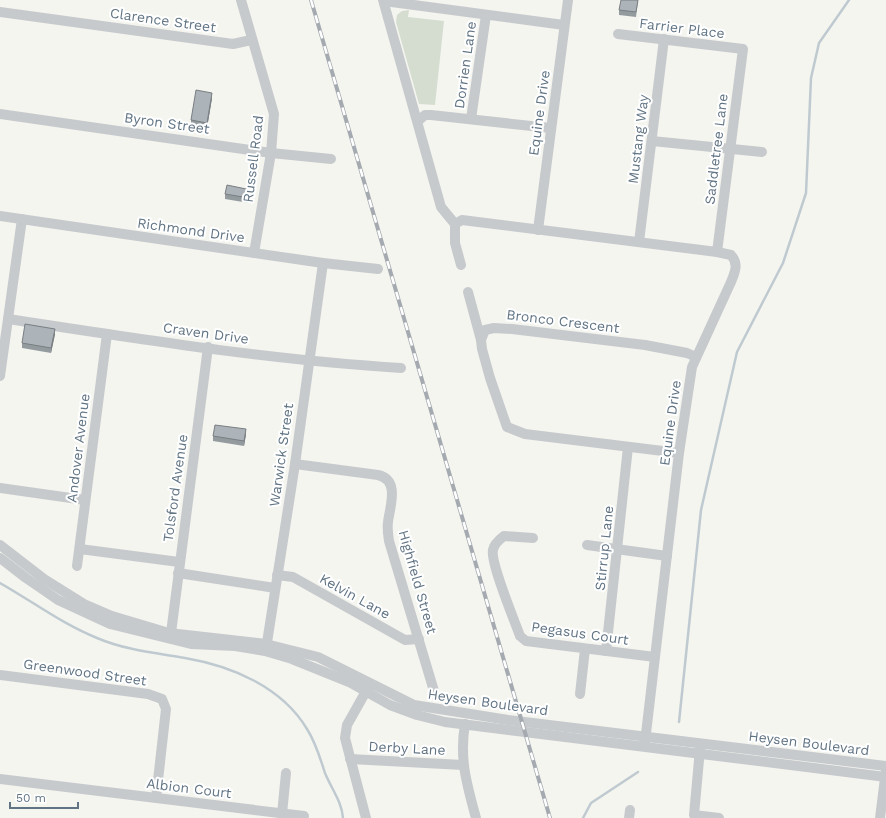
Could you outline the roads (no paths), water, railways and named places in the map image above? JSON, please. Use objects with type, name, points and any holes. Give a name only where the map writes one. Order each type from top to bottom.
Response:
[{"type":"street","name":"Russell Road","points":[[241,0],[274,114],[271,153],[254,253]]},
{"type":"street","name":"Equine Drive","points":[[538,230],[550,128],[568,0]]},
{"type":"street","points":[[461,265],[455,243],[455,224],[441,207],[383,1],[564,25]]},
{"type":"street","name":"Clarence Street","points":[[0,12],[233,44],[252,40]]},
{"type":"street","name":"Dorrien Lane","points":[[471,119],[486,14]]},
{"type":"street","name":"Farrier Place","points":[[618,34],[743,49]]},
{"type":"street","name":"Mustang Way","points":[[639,242],[664,39]]},
{"type":"street","name":"Saddletree Lane","points":[[717,252],[743,49]]},
{"type":"street","name":"Byron Street","points":[[0,114],[271,153],[331,159]]},
{"type":"street","points":[[418,121],[425,115],[432,115],[550,128]]},
{"type":"street","points":[[652,141],[729,150],[762,152]]},
{"type":"street","name":"Richmond Drive","points":[[0,216],[323,264],[378,269]]},
{"type":"street","points":[[0,376],[22,219]]},
{"type":"street","name":"Equine Drive","points":[[455,224],[462,220],[717,252],[730,255],[735,262],[736,269],[692,367],[679,453],[646,741]]},
{"type":"street","name":"Warwick Street","points":[[266,647],[295,464],[308,362],[323,264]]},
{"type":"street","points":[[468,292],[490,378],[507,427],[525,434],[679,453]]},
{"type":"street","name":"Craven Drive","points":[[8,319],[308,362],[401,368]]},
{"type":"street","name":"Bronco Crescent","points":[[481,340],[485,330],[494,328],[512,329],[645,345],[696,357]]},
{"type":"street","name":"Andover Avenue","points":[[77,566],[107,334]]},
{"type":"street","name":"Tolsford Avenue","points":[[171,633],[178,568],[208,348]]},
{"type":"street","name":"Stirrup Lane","points":[[606,651],[628,447]]},
{"type":"street","name":"Highfield Street","points":[[295,464],[378,475],[385,477],[390,482],[392,492],[388,524],[389,541],[434,691]]},
{"type":"street","points":[[0,488],[85,500]]},
{"type":"street","name":"Pegasus Court","points":[[533,538],[504,536],[498,540],[492,549],[503,590],[520,636],[526,641],[655,657]]},
{"type":"street","name":"Heysen Boulevard","points":[[0,545],[44,579],[84,604],[112,616],[171,633],[266,647],[313,667],[414,705],[448,712],[646,741],[700,755],[886,775]]},
{"type":"street","points":[[588,545],[667,556]]},
{"type":"street","points":[[80,549],[275,588]]},
{"type":"street","name":"Heysen Boulevard","points":[[0,558],[58,600],[110,624],[191,644],[266,647]]},
{"type":"street","name":"Kelvin Lane","points":[[277,574],[293,578],[405,640],[419,639]]},
{"type":"street","points":[[580,694],[585,649]]},
{"type":"street","name":"Greenwood Street","points":[[0,675],[148,694],[162,699],[166,710],[156,798]]},
{"type":"street","points":[[366,818],[345,738],[347,725],[368,687]]},
{"type":"street","name":"Heysen Boulevard","points":[[368,687],[390,705],[417,715],[465,724],[646,741],[700,744],[886,766]]},
{"type":"street","points":[[465,724],[462,754],[463,765],[476,818]]},
{"type":"street","points":[[700,744],[694,815],[719,818]]},
{"type":"street","name":"Derby Lane","points":[[350,759],[463,765]]},
{"type":"street","points":[[282,814],[286,773]]},
{"type":"street","points":[[880,818],[886,775]]},
{"type":"street","name":"Albion Court","points":[[0,778],[304,816]]},
{"type":"waterway","points":[[679,722],[701,510],[737,352],[783,263],[806,193],[811,78],[819,43],[849,0]]},
{"type":"waterway","points":[[0,583],[59,619],[97,638],[130,648],[185,658],[220,667],[238,673],[270,690],[297,714],[310,734],[338,801],[343,818]]},
{"type":"waterway","points":[[583,818],[591,803],[638,772]]},
{"type":"railway","points":[[311,0],[550,818]]}]
